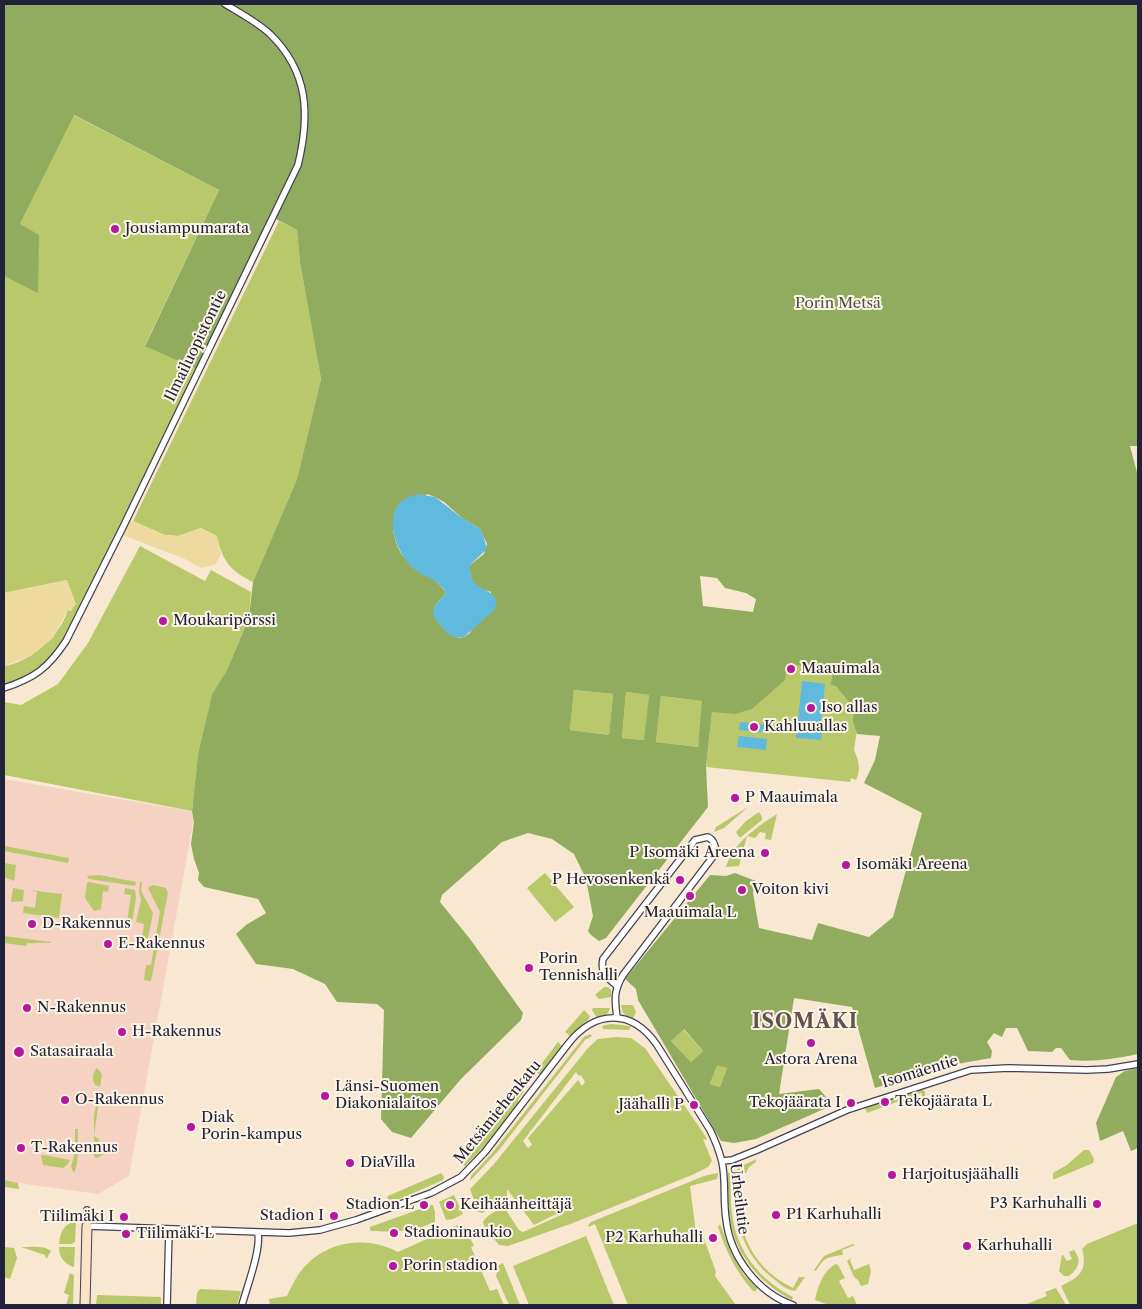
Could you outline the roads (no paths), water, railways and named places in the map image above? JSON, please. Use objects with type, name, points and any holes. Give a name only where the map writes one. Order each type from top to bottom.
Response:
[{"type":"main road","points":[[86,1305],[87,1226]]},
{"type":"street","name":"Ilmailuopistontie","points":[[4,688],[29,678],[42,670],[55,659],[66,641],[298,165],[305,133],[306,117],[301,85],[294,69],[284,49],[268,33],[226,4]]},
{"type":"street","points":[[616,986],[603,973],[603,959],[695,840],[708,837],[712,839],[716,849],[715,854],[616,986],[617,1018]]},
{"type":"street","name":"Urheilutie","points":[[617,1018],[635,1023],[650,1035],[710,1130],[722,1161],[726,1220],[730,1240],[750,1274],[766,1291],[786,1303],[794,1305]]},
{"type":"street","name":"Metsämiehenkatu","points":[[87,1226],[296,1233],[339,1226],[408,1203],[461,1177],[485,1152],[579,1032],[595,1022],[617,1018]]},
{"type":"street","name":"Isomäentie","points":[[722,1161],[732,1160],[757,1150],[847,1110],[971,1070],[1008,1068],[1086,1070],[1108,1069],[1138,1064]]},
{"type":"street","points":[[87,1226],[88,1210]]},
{"type":"street","points":[[167,1305],[169,1229]]},
{"type":"street","points":[[242,1305],[257,1250],[258,1233]]},
{"type":"water","points":[[418,494],[435,497],[480,529],[483,535],[487,549],[470,565],[470,574],[476,584],[490,593],[497,603],[494,610],[464,637],[449,634],[442,628],[433,615],[434,607],[446,593],[440,584],[413,568],[402,555],[398,546],[393,527],[396,509],[401,502]]},
{"type":"water","name":"Iso allas","points":[[802,681],[825,684],[820,732],[822,733],[821,740],[796,738]]},
{"type":"water","name":"Kahluuallas","points":[[740,722],[769,725],[768,733],[739,730]]},
{"type":"water","points":[[739,736],[767,739],[766,750],[737,747]]},
{"type":"place","name":"Jousiampumarata","points":[[115,229]]},
{"type":"place","name":"Moukaripörssi","points":[[163,621]]},
{"type":"place","name":"Maauimala","points":[[791,669]]},
{"type":"place","name":"Iso allas","points":[[811,708]]},
{"type":"place","name":"Kahluuallas","points":[[754,727]]},
{"type":"place","name":"P Maauimala","points":[[735,798]]},
{"type":"place","name":"P Isomäki Areena","points":[[765,853]]},
{"type":"place","name":"Isomäki Areena","points":[[846,865]]},
{"type":"place","name":"P Hevosenkenkä","points":[[680,880]]},
{"type":"place","name":"Voiton kivi","points":[[742,890]]},
{"type":"place","name":"Maauimala L","points":[[690,896]]},
{"type":"place","name":"D-Rakennus","points":[[32,924]]},
{"type":"place","name":"E-Rakennus","points":[[108,944]]},
{"type":"place","name":"Porin Tennishalli","points":[[529,968]]},
{"type":"place","name":"N-Rakennus","points":[[27,1008]]},
{"type":"place","name":"H-Rakennus","points":[[122,1032]]},
{"type":"place","name":"Astora Arena","points":[[811,1043]]},
{"type":"place","name":"Satasairaala","points":[[19,1052]]},
{"type":"place","name":"Länsi-Suomen Diakonialaitos","points":[[325,1096]]},
{"type":"place","name":"O-Rakennus","points":[[65,1100]]},
{"type":"place","name":"Tekojäärata L","points":[[885,1102]]},
{"type":"place","name":"Tekojäärata I","points":[[851,1103]]},
{"type":"place","name":"Jäähalli P","points":[[694,1105]]},
{"type":"place","name":"Diak Porin-kampus","points":[[191,1127]]},
{"type":"place","name":"T-Rakennus","points":[[21,1148]]},
{"type":"place","name":"DiaVilla","points":[[350,1163]]},
{"type":"place","name":"Harjoitusjäähalli","points":[[892,1175]]},
{"type":"place","name":"P3 Karhuhalli","points":[[1097,1204]]},
{"type":"place","name":"Stadion L","points":[[424,1205]]},
{"type":"place","name":"Keihäänheittäjä","points":[[450,1205]]},
{"type":"place","name":"P1 Karhuhalli","points":[[776,1215]]},
{"type":"place","name":"Stadion I","points":[[334,1216]]},
{"type":"place","name":"Tiilimäki I","points":[[124,1217]]},
{"type":"place","name":"Stadioninaukio","points":[[394,1233]]},
{"type":"place","name":"Tiilimäki L","points":[[126,1234]]},
{"type":"place","name":"P2 Karhuhalli","points":[[713,1238]]},
{"type":"place","name":"Karhuhalli","points":[[967,1246]]},
{"type":"place","name":"Porin stadion","points":[[393,1266]]},
{"type":"district","name":"ISOMÄKI","points":[[805,1022]]},
{"type":"park label","name":"Porin Metsä","points":[[838,304]]}]
